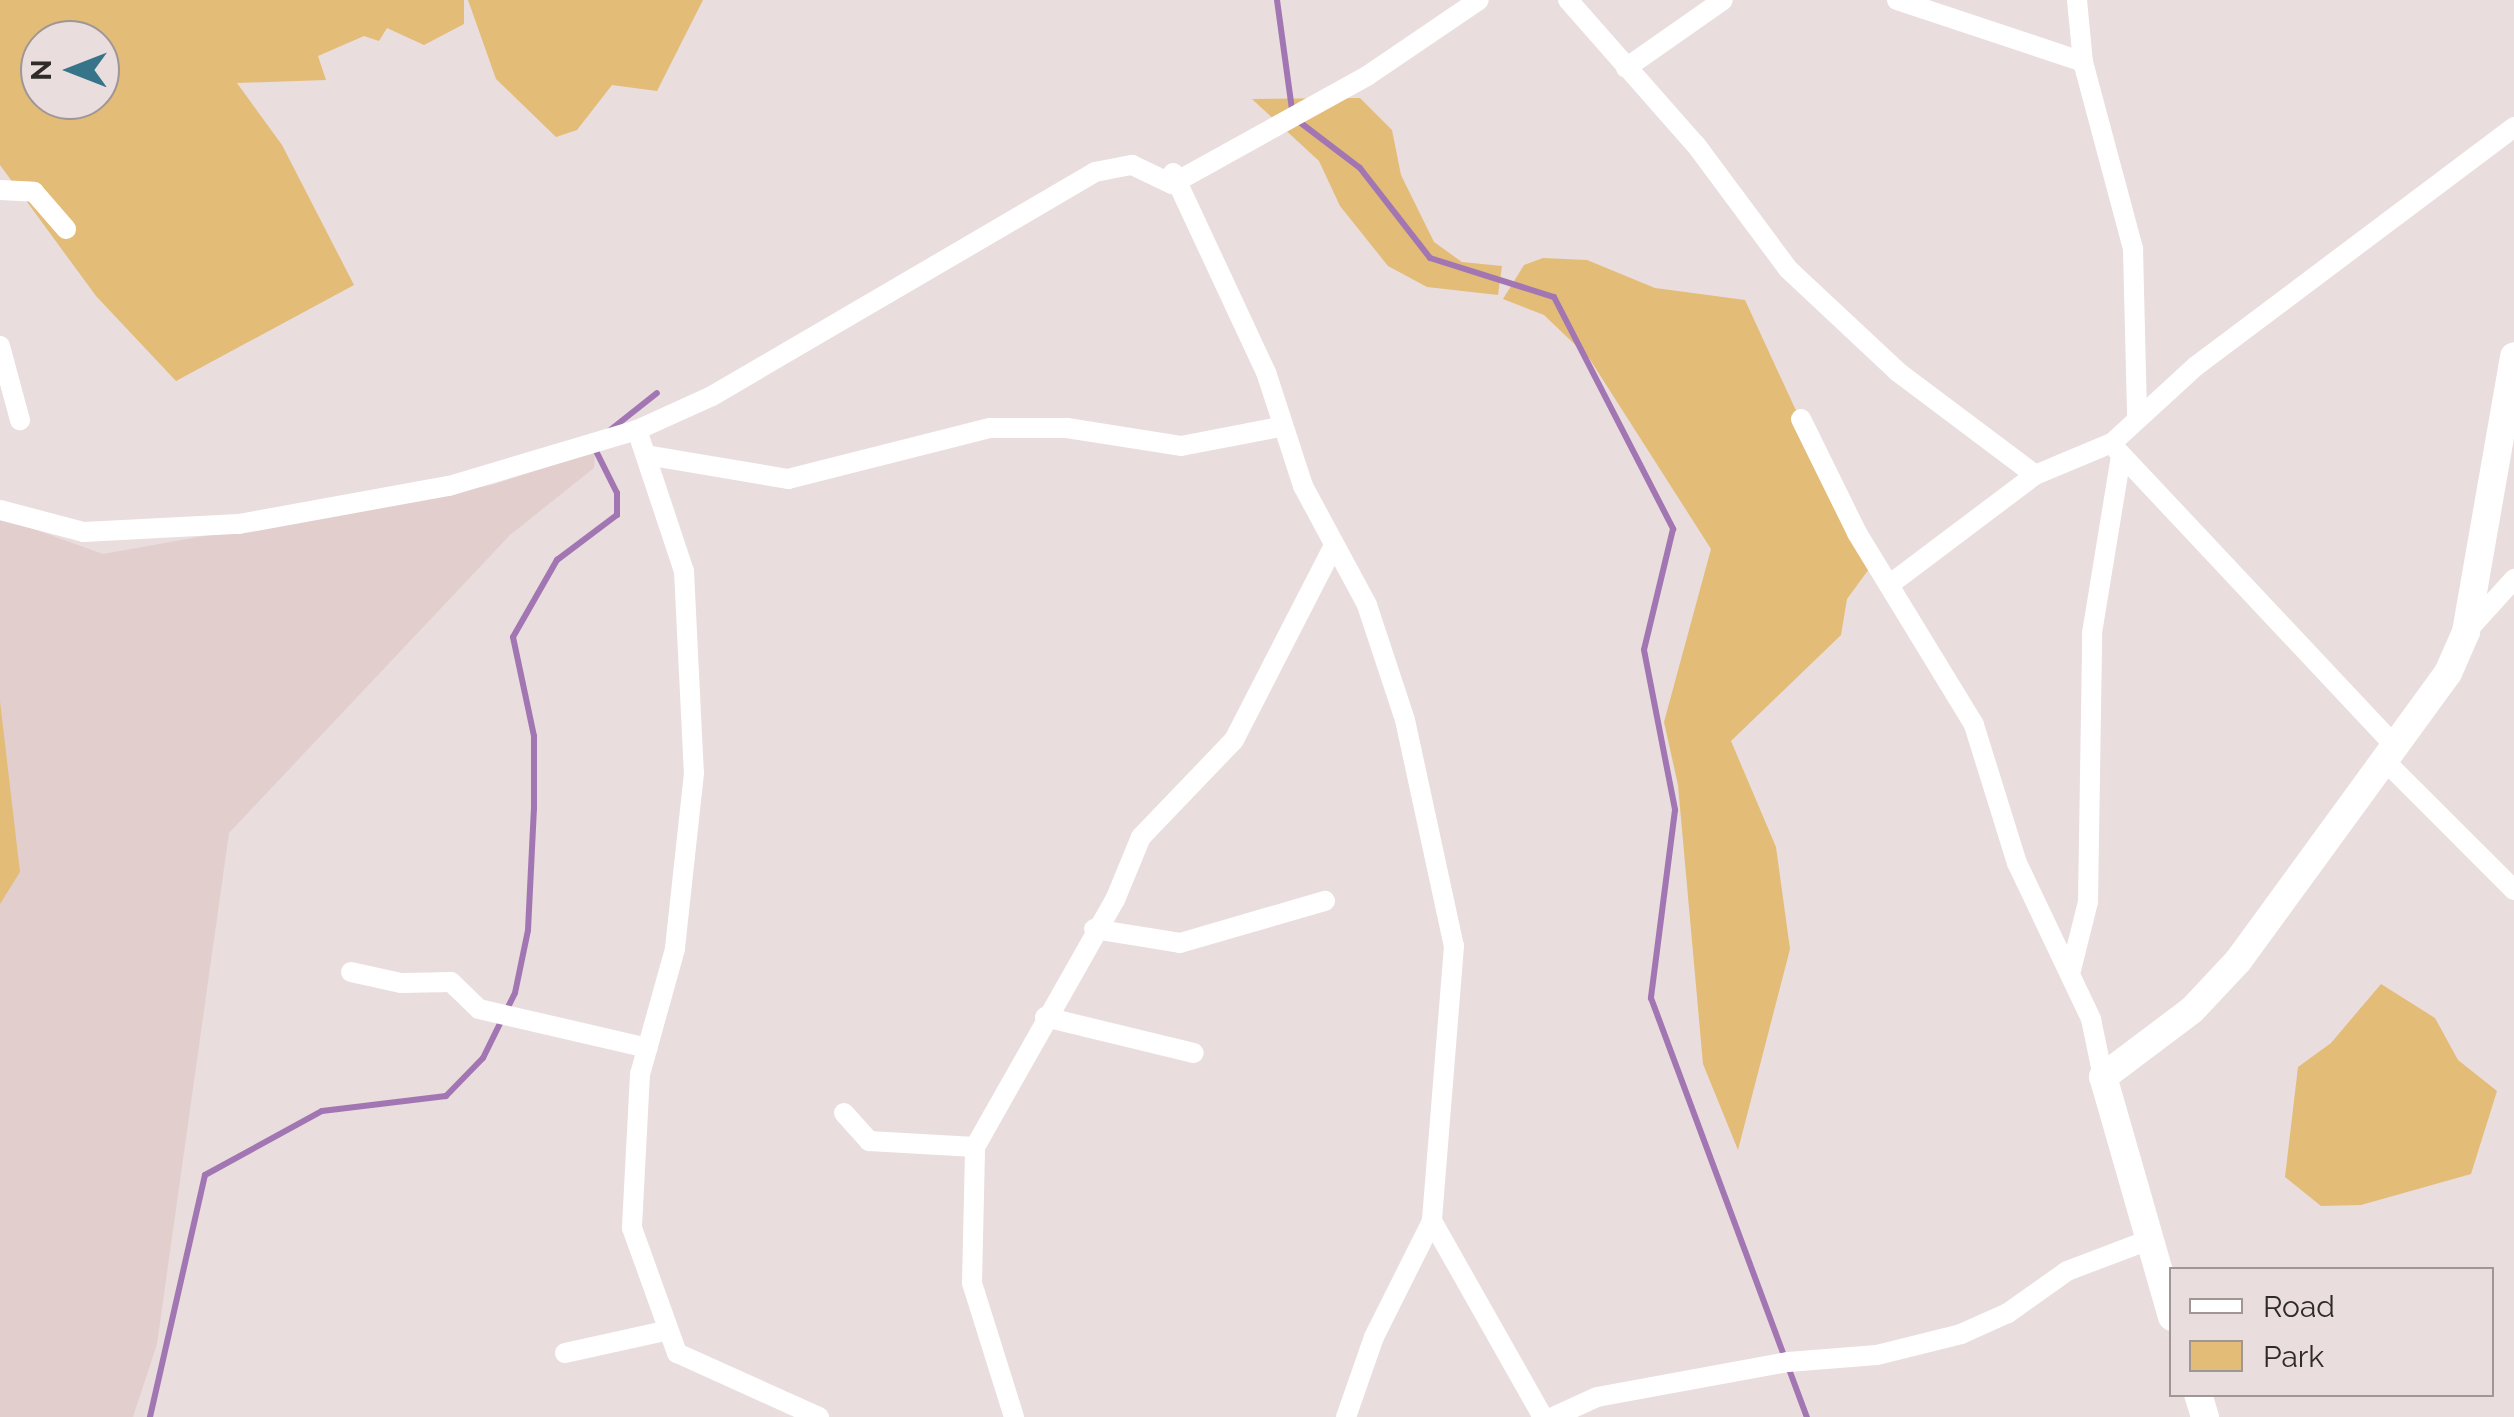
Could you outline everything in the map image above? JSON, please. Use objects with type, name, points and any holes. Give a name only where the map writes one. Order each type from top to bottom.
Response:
[{"type":"street","points":[[0,510],[84,532],[240,524],[431,490],[637,430],[712,396],[1096,172],[1132,165],[1173,177],[1367,76],[1479,0]]},
{"type":"street","points":[[1568,0],[1696,145],[1788,269],[1898,372],[2035,475]]},
{"type":"street","points":[[1626,68],[1723,0]]},
{"type":"street","points":[[1897,0],[2082,62]]},
{"type":"street","points":[[2077,0],[2082,62],[2114,155],[2133,249],[2137,416]]},
{"type":"street","points":[[2070,970],[2088,902],[2092,633],[2116,449],[2137,416],[2471,152],[2514,127]]},
{"type":"street","points":[[1173,177],[1266,372],[1280,427],[1384,651],[1445,882],[1454,946],[1432,1221],[1374,1337],[1346,1417]]},
{"type":"street","points":[[0,190],[34,192],[66,229]]},
{"type":"street","points":[[0,346],[20,420]]},
{"type":"street","points":[[2104,1077],[2218,983],[2448,673],[2466,632],[2514,356]]},
{"type":"street","points":[[1801,418],[1890,585],[1974,726],[2017,863],[2070,970],[2104,1077],[2146,1242],[2169,1308]]},
{"type":"street","points":[[646,455],[788,479],[990,428],[1067,428],[1181,446],[1280,427]]},
{"type":"street","points":[[637,430],[684,571],[694,711],[674,949],[648,1048],[633,1134],[632,1216],[665,1331],[678,1353],[698,1366],[819,1417]]},
{"type":"street","points":[[1890,585],[2035,475],[2116,449]]},
{"type":"street","points":[[2116,449],[2511,885]]},
{"type":"street","points":[[1014,1417],[972,1282],[975,1147],[1150,824],[1234,740],[1333,547]]},
{"type":"street","points":[[2466,632],[2514,579]]},
{"type":"street","points":[[1094,929],[1180,943],[1325,900]]},
{"type":"street","points":[[351,972],[402,984],[452,982],[470,1005],[648,1048]]},
{"type":"street","points":[[1045,1016],[1194,1053]]},
{"type":"street","points":[[844,1112],[869,1141],[975,1147]]},
{"type":"street","points":[[1432,1221],[1543,1417]]},
{"type":"street","points":[[1553,1417],[1597,1397],[1788,1362],[1877,1355],[1961,1334],[2008,1313],[2066,1270],[2146,1242]]},
{"type":"street","points":[[566,1353],[665,1331]]},
{"type":"shaded area","points":[[595,452],[594,468],[510,535],[229,833],[157,1344],[133,1417],[0,1417],[0,517],[103,554],[492,485]]},
{"type":"green space","points":[[0,0],[464,0],[464,24],[424,45],[387,28],[379,41],[364,36],[318,56],[326,80],[237,83],[282,145],[354,285],[176,381],[96,296],[0,165]]},
{"type":"green space","points":[[468,0],[703,0],[657,91],[612,85],[577,130],[556,137],[496,79]]},
{"type":"green space","points":[[1360,98],[1392,130],[1401,175],[1434,242],[1462,262],[1502,266],[1498,295],[1427,287],[1388,266],[1340,206],[1319,161],[1252,99]]},
{"type":"green space","points":[[1543,258],[1587,260],[1655,288],[1745,300],[1869,569],[1847,599],[1841,635],[1731,741],[1776,847],[1790,949],[1738,1150],[1703,1064],[1678,785],[1664,722],[1711,549],[1589,358],[1544,315],[1503,299],[1524,265]]},
{"type":"green space","points":[[0,701],[20,872],[0,904]]},
{"type":"green space","points":[[2381,984],[2435,1018],[2458,1060],[2497,1091],[2471,1174],[2361,1205],[2321,1206],[2285,1177],[2298,1067],[2331,1043]]},
{"type":"waterway","points":[[1277,0],[1293,117],[1360,168],[1430,258],[1554,297],[1673,529],[1644,650],[1675,810],[1651,998],[1807,1417]]},
{"type":"waterway","points":[[609,431],[657,393]]},
{"type":"waterway","points":[[150,1417],[205,1175],[322,1111],[446,1096],[483,1058],[515,993],[528,930],[534,736],[513,637],[557,560],[617,515],[617,493],[595,449]]}]
